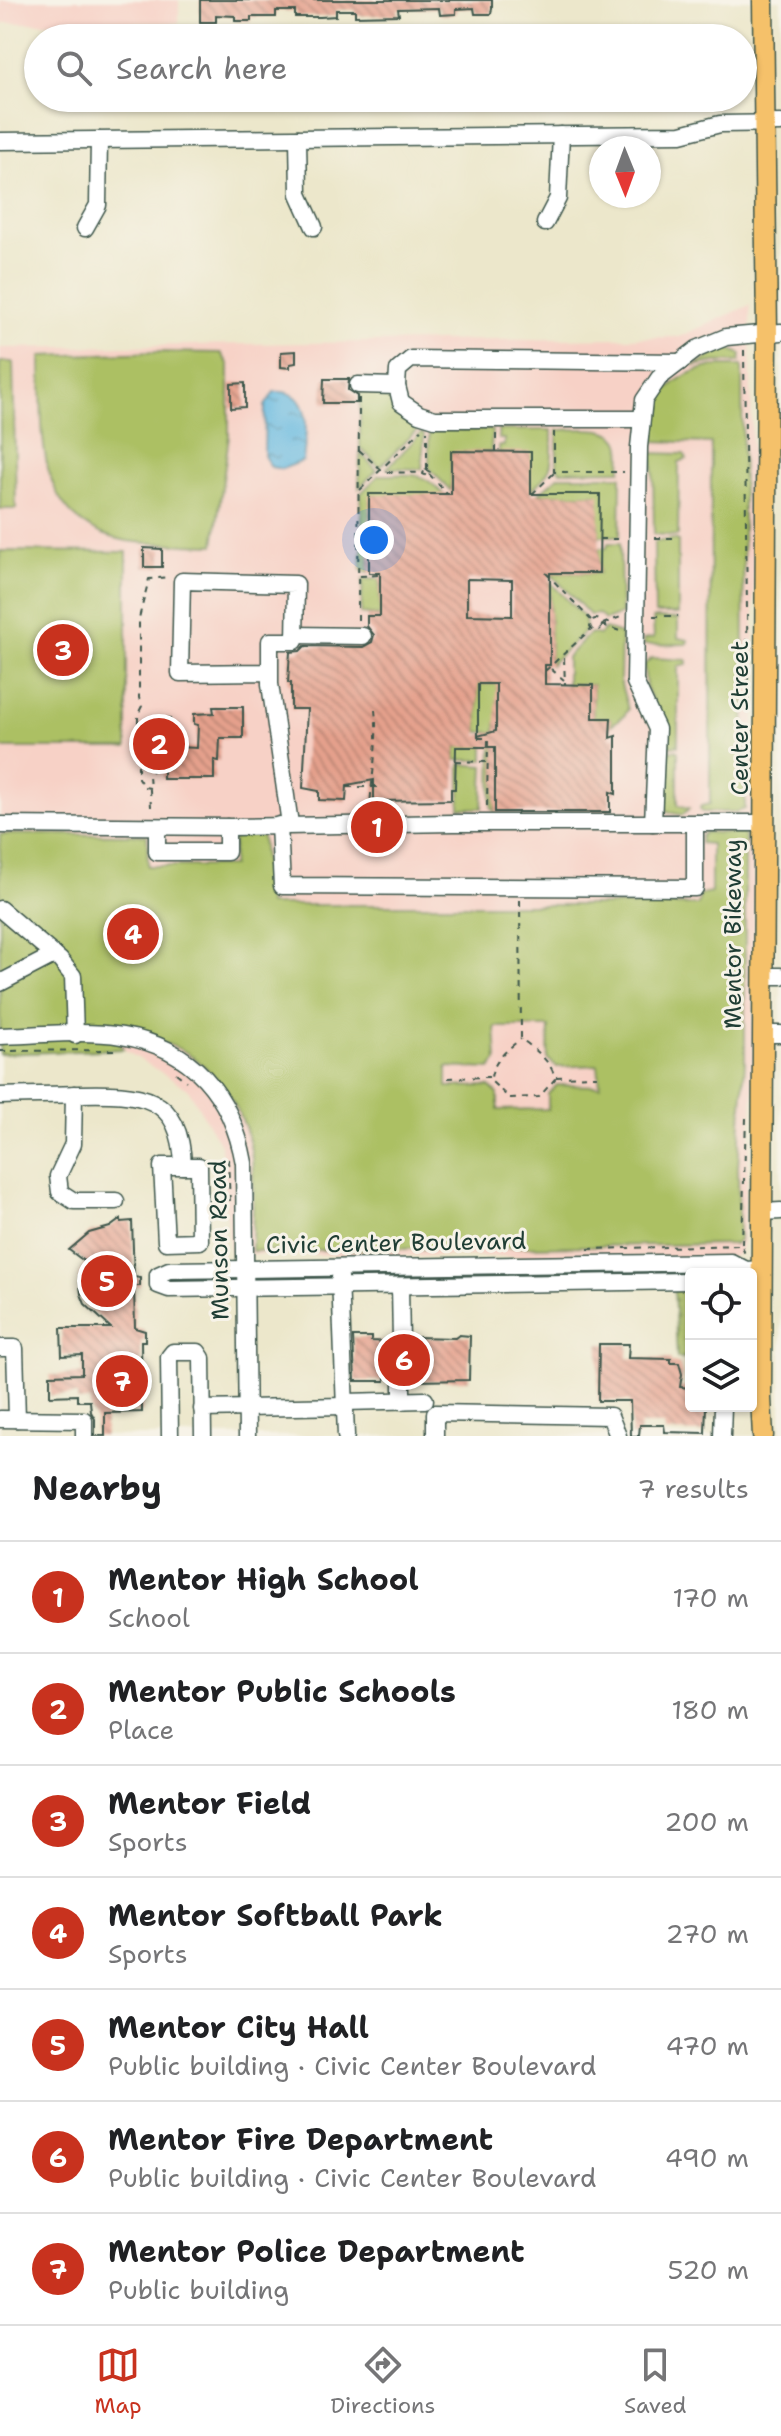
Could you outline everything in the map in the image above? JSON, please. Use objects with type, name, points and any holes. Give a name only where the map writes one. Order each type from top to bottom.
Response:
[{"type":"main road","name":"Center Street","points":[[750,1268],[772,1212],[772,976],[765,823],[774,332],[773,123],[763,0]]},
{"type":"main road","name":"Center Street","points":[[757,1376],[763,1436]]},
{"type":"street","points":[[0,141],[681,134],[720,124],[773,123]]},
{"type":"street","points":[[545,223],[558,198],[561,135]]},
{"type":"street","points":[[298,138],[299,194],[314,227]]},
{"type":"street","points":[[85,228],[98,205],[99,140]]},
{"type":"street","points":[[653,823],[657,729],[635,682],[644,400],[659,378],[697,349],[726,337],[774,332]]},
{"type":"street","points":[[641,419],[435,419],[419,414],[401,402],[397,386],[398,370],[411,359],[680,362]]},
{"type":"street","points":[[358,385],[397,386]]},
{"type":"street","points":[[269,672],[180,673],[182,581],[296,584],[295,641],[270,641],[269,672],[284,825],[282,886],[695,888],[695,823]]},
{"type":"street","points":[[295,635],[361,636]]},
{"type":"street","points":[[0,825],[227,827],[765,823]]},
{"type":"street","points":[[157,827],[157,852],[227,852],[227,827]]},
{"type":"street","points":[[0,909],[54,955],[73,976],[75,1035]]},
{"type":"street","points":[[0,983],[54,955]]},
{"type":"street","name":"Munson Road","points":[[0,1036],[121,1035],[158,1045],[190,1064],[213,1086],[232,1117],[242,1155],[247,1436]]},
{"type":"street","points":[[74,1094],[73,1144],[58,1176],[60,1192],[74,1201],[116,1201]]},
{"type":"street","points":[[0,1096],[130,1094],[150,1099],[166,1111],[178,1133],[183,1166]]},
{"type":"street","points":[[162,1166],[199,1166],[200,1241],[183,1242],[166,1242],[162,1166]]},
{"type":"street","points":[[183,1242],[184,1270],[184,1289],[158,1285],[158,1275],[169,1270],[184,1270]]},
{"type":"street","name":"Civic Center Boulevard","points":[[184,1270],[731,1262],[743,1268]]},
{"type":"street","points":[[339,1268],[346,1436]]},
{"type":"street","name":"Civic Center Boulevard","points":[[184,1289],[685,1281]]},
{"type":"street","points":[[400,1286],[401,1342]]},
{"type":"street","points":[[0,1348],[15,1348],[8,1419],[84,1420],[84,1436]]},
{"type":"street","points":[[170,1436],[169,1357],[173,1352],[198,1352],[202,1358],[203,1436]]},
{"type":"street","points":[[402,1377],[402,1401]]},
{"type":"street","points":[[202,1409],[425,1400]]},
{"type":"street","points":[[722,1436],[723,1412]]},
{"type":"street","points":[[435,1436],[435,1413],[610,1416],[618,1436]]},
{"type":"path","points":[[744,335],[748,711]]},
{"type":"path","points":[[358,385],[361,636]]},
{"type":"path","points":[[359,491],[426,426],[427,469],[448,494]]},
{"type":"path","points":[[496,426],[496,452]]},
{"type":"path","points":[[532,494],[554,472],[555,427]]},
{"type":"path","points":[[358,449],[380,470],[429,474]]},
{"type":"path","points":[[423,473],[427,469]]},
{"type":"path","points":[[554,472],[624,472]]},
{"type":"path","points":[[359,531],[369,531]]},
{"type":"path","points":[[655,538],[677,538]]},
{"type":"path","points":[[600,539],[624,539]]},
{"type":"path","points":[[545,671],[591,629],[591,620],[546,573]]},
{"type":"path","points":[[359,576],[380,575]]},
{"type":"path","points":[[150,788],[144,787],[138,778],[138,714],[142,706],[139,698],[139,618],[149,579],[174,577],[182,581]]},
{"type":"path","points":[[591,629],[597,631],[602,625],[624,615]]},
{"type":"path","points":[[653,616],[678,616]]},
{"type":"path","points":[[591,620],[599,619],[602,625],[624,632]]},
{"type":"path","points":[[550,669],[565,682],[564,655]]},
{"type":"path","points":[[370,811],[376,767],[375,710]]},
{"type":"path","points":[[478,738],[488,738],[487,813]]},
{"type":"path","points":[[456,761],[487,762]]},
{"type":"path","points":[[151,807],[149,774],[158,764]]},
{"type":"path","points":[[347,787],[379,787]]},
{"type":"path","points":[[520,887],[521,1039]]},
{"type":"path","points":[[490,1077],[508,1048],[521,1039]]},
{"type":"path","points":[[521,1039],[534,1048],[555,1077]]},
{"type":"path","points":[[490,1077],[509,1098],[539,1097],[555,1077],[597,1076]]},
{"type":"path","points":[[448,1078],[490,1077]]},
{"type":"path","points":[[742,1245],[746,1116]]},
{"type":"shaded area","points":[[0,0],[179,0],[179,23],[0,23]]},
{"type":"shaded area","points":[[750,305],[754,605],[754,1085],[739,1254],[728,1258],[690,1258],[230,1254],[221,1146],[188,1089],[123,1049],[0,1054],[0,348],[679,337]]},
{"type":"green space","points":[[726,348],[741,354],[740,362],[693,366]]},
{"type":"green space","points":[[221,353],[229,365],[229,436],[214,545],[127,541],[96,531],[73,515],[58,494],[48,470],[42,414],[41,356]]},
{"type":"green space","points":[[0,362],[13,362],[16,509],[0,509]]},
{"type":"green space","points":[[714,366],[742,366],[745,809],[736,812],[702,812],[700,808],[710,804],[711,443],[650,441],[647,438],[654,411],[667,390],[686,375]]},
{"type":"green space","points":[[360,389],[386,390],[397,414],[418,425],[418,429],[380,467],[360,448]]},
{"type":"green space","points":[[429,430],[492,430],[491,452],[451,452],[451,491],[429,468]]},
{"type":"green space","points":[[498,430],[552,430],[549,470],[531,491],[499,452],[499,446],[504,446],[504,439],[499,439]]},
{"type":"green space","points":[[557,430],[601,430],[616,437],[622,453],[621,470],[560,471],[557,467]]},
{"type":"green space","points":[[422,432],[422,469],[387,468]]},
{"type":"green space","points":[[360,453],[377,470],[359,488]]},
{"type":"green space","points":[[646,453],[684,454],[687,459],[679,462],[676,536],[654,534],[653,461],[645,459]]},
{"type":"green space","points":[[379,475],[415,475],[428,480],[443,494],[369,527],[362,527],[361,493]]},
{"type":"green space","points":[[559,476],[621,476],[620,536],[599,536],[599,494],[538,494]]},
{"type":"green space","points":[[363,534],[369,535],[369,572],[361,570]]},
{"type":"green space","points":[[678,541],[678,614],[655,614],[654,542]]},
{"type":"green space","points":[[608,543],[620,543],[621,614],[605,620],[599,614],[590,615],[550,573],[599,573],[599,548],[607,548]]},
{"type":"green space","points":[[0,551],[127,552],[127,748],[0,748]]},
{"type":"green space","points":[[363,579],[380,579],[380,616],[361,614]]},
{"type":"green space","points":[[550,582],[585,618],[586,630],[550,665]]},
{"type":"green space","points":[[653,619],[678,619],[678,638],[688,640],[687,644],[644,645],[643,640],[654,638]]},
{"type":"green space","points":[[605,629],[621,634],[620,681],[628,709],[611,725],[610,718],[593,718],[593,685],[567,685],[567,657],[590,633],[599,635]]},
{"type":"green space","points":[[652,658],[687,660],[687,664],[678,666],[678,746],[663,745],[663,723],[646,687],[644,665]]},
{"type":"green space","points":[[478,684],[503,684],[495,732],[495,812],[491,808],[492,732],[478,732]]},
{"type":"green space","points":[[484,746],[484,760],[456,760],[456,747]]},
{"type":"green space","points":[[676,750],[678,805],[689,808],[683,815],[667,812],[663,801],[663,751]]},
{"type":"green space","points":[[460,764],[484,766],[482,808],[460,808]]},
{"type":"green space","points":[[705,832],[744,834],[745,838],[745,1062],[738,1167],[739,1240],[734,1244],[252,1251],[252,1158],[245,1127],[220,1083],[197,1060],[177,1047],[113,1029],[123,1049],[0,1054],[0,834],[147,835],[148,866],[232,866],[234,835],[262,836],[268,905],[698,905],[700,895],[711,893],[711,844],[700,843]],"holes":[[[495,1027],[549,1027],[548,1059],[557,1067],[598,1065],[600,1086],[557,1085],[548,1094],[548,1109],[498,1110],[498,1094],[489,1086],[447,1087],[447,1067],[490,1069],[497,1061]]]},
{"type":"green space","points":[[674,1286],[685,1286],[685,1358],[677,1358]]},
{"type":"water","points":[[274,392],[296,397],[305,414],[303,461],[282,469],[271,467],[264,456],[265,406]]},
{"type":"building","points":[[200,0],[492,0],[492,8],[491,14],[475,14],[474,8],[456,9],[456,14],[440,15],[439,8],[398,9],[399,15],[355,16],[355,10],[336,10],[336,16],[320,17],[295,17],[295,11],[276,11],[276,17],[251,17],[251,21],[235,21],[235,16],[216,15],[216,22],[200,22]]},
{"type":"building","points":[[296,351],[296,363],[290,364],[290,368],[281,367],[281,352]]},
{"type":"building","points":[[324,379],[349,379],[348,390],[357,396],[357,403],[323,403]]},
{"type":"building","points":[[245,383],[245,407],[231,408],[231,384]]},
{"type":"building","points":[[451,451],[531,452],[531,494],[600,494],[599,573],[550,573],[550,665],[545,665],[545,684],[593,685],[593,718],[611,718],[610,738],[616,736],[616,794],[610,792],[610,812],[495,812],[495,747],[456,747],[455,789],[451,789],[451,800],[374,801],[374,780],[347,785],[346,801],[319,800],[319,791],[303,788],[307,709],[291,709],[291,683],[288,683],[290,652],[300,651],[305,646],[363,647],[372,642],[374,635],[367,626],[367,616],[380,616],[380,573],[369,573],[369,494],[451,494]],"holes":[[[467,579],[512,580],[512,616],[467,615]],[[478,684],[496,684],[496,731],[478,736]]]},
{"type":"building","points":[[144,548],[162,549],[162,567],[144,567]]},
{"type":"building","points":[[213,707],[243,707],[243,738],[220,738],[219,761],[214,760],[214,779],[163,779],[163,769],[154,761],[144,760],[144,739],[152,739],[153,718],[170,718],[170,740],[178,747],[197,748],[198,725],[194,724],[194,714],[214,713]]},
{"type":"building","points":[[121,1219],[121,1222],[132,1221],[134,1277],[140,1278],[140,1286],[134,1286],[135,1328],[145,1331],[145,1341],[141,1341],[142,1412],[105,1413],[105,1436],[95,1436],[95,1419],[90,1401],[77,1401],[77,1395],[50,1396],[50,1375],[82,1374],[82,1355],[62,1356],[61,1328],[111,1328],[85,1304],[79,1275],[85,1262],[69,1250],[89,1233],[110,1227]]},
{"type":"building","points":[[459,1335],[470,1336],[469,1380],[416,1381],[411,1371],[401,1366],[393,1371],[391,1377],[385,1377],[385,1381],[355,1381],[353,1337],[371,1337],[371,1341],[390,1342],[395,1351],[402,1353],[410,1348],[412,1342],[416,1342],[416,1337],[455,1338]]},
{"type":"building","points":[[599,1344],[629,1344],[628,1358],[671,1359],[671,1363],[679,1363],[682,1374],[680,1387],[685,1387],[685,1412],[706,1412],[705,1433],[665,1432],[664,1425],[640,1425],[639,1436],[631,1436],[630,1401],[598,1401]]},
{"type":"place","name":"Mentor Field","points":[[63,650]]},
{"type":"place","name":"Mentor Public Schools","points":[[159,744]]},
{"type":"place","name":"Mentor High School","points":[[377,827]]},
{"type":"place","name":"Mentor Softball Park","points":[[133,934]]},
{"type":"place","name":"Mentor City Hall","points":[[107,1281]]},
{"type":"place","name":"Mentor Fire Department","points":[[404,1360]]},
{"type":"place","name":"Mentor Police Department","points":[[122,1381]]}]
